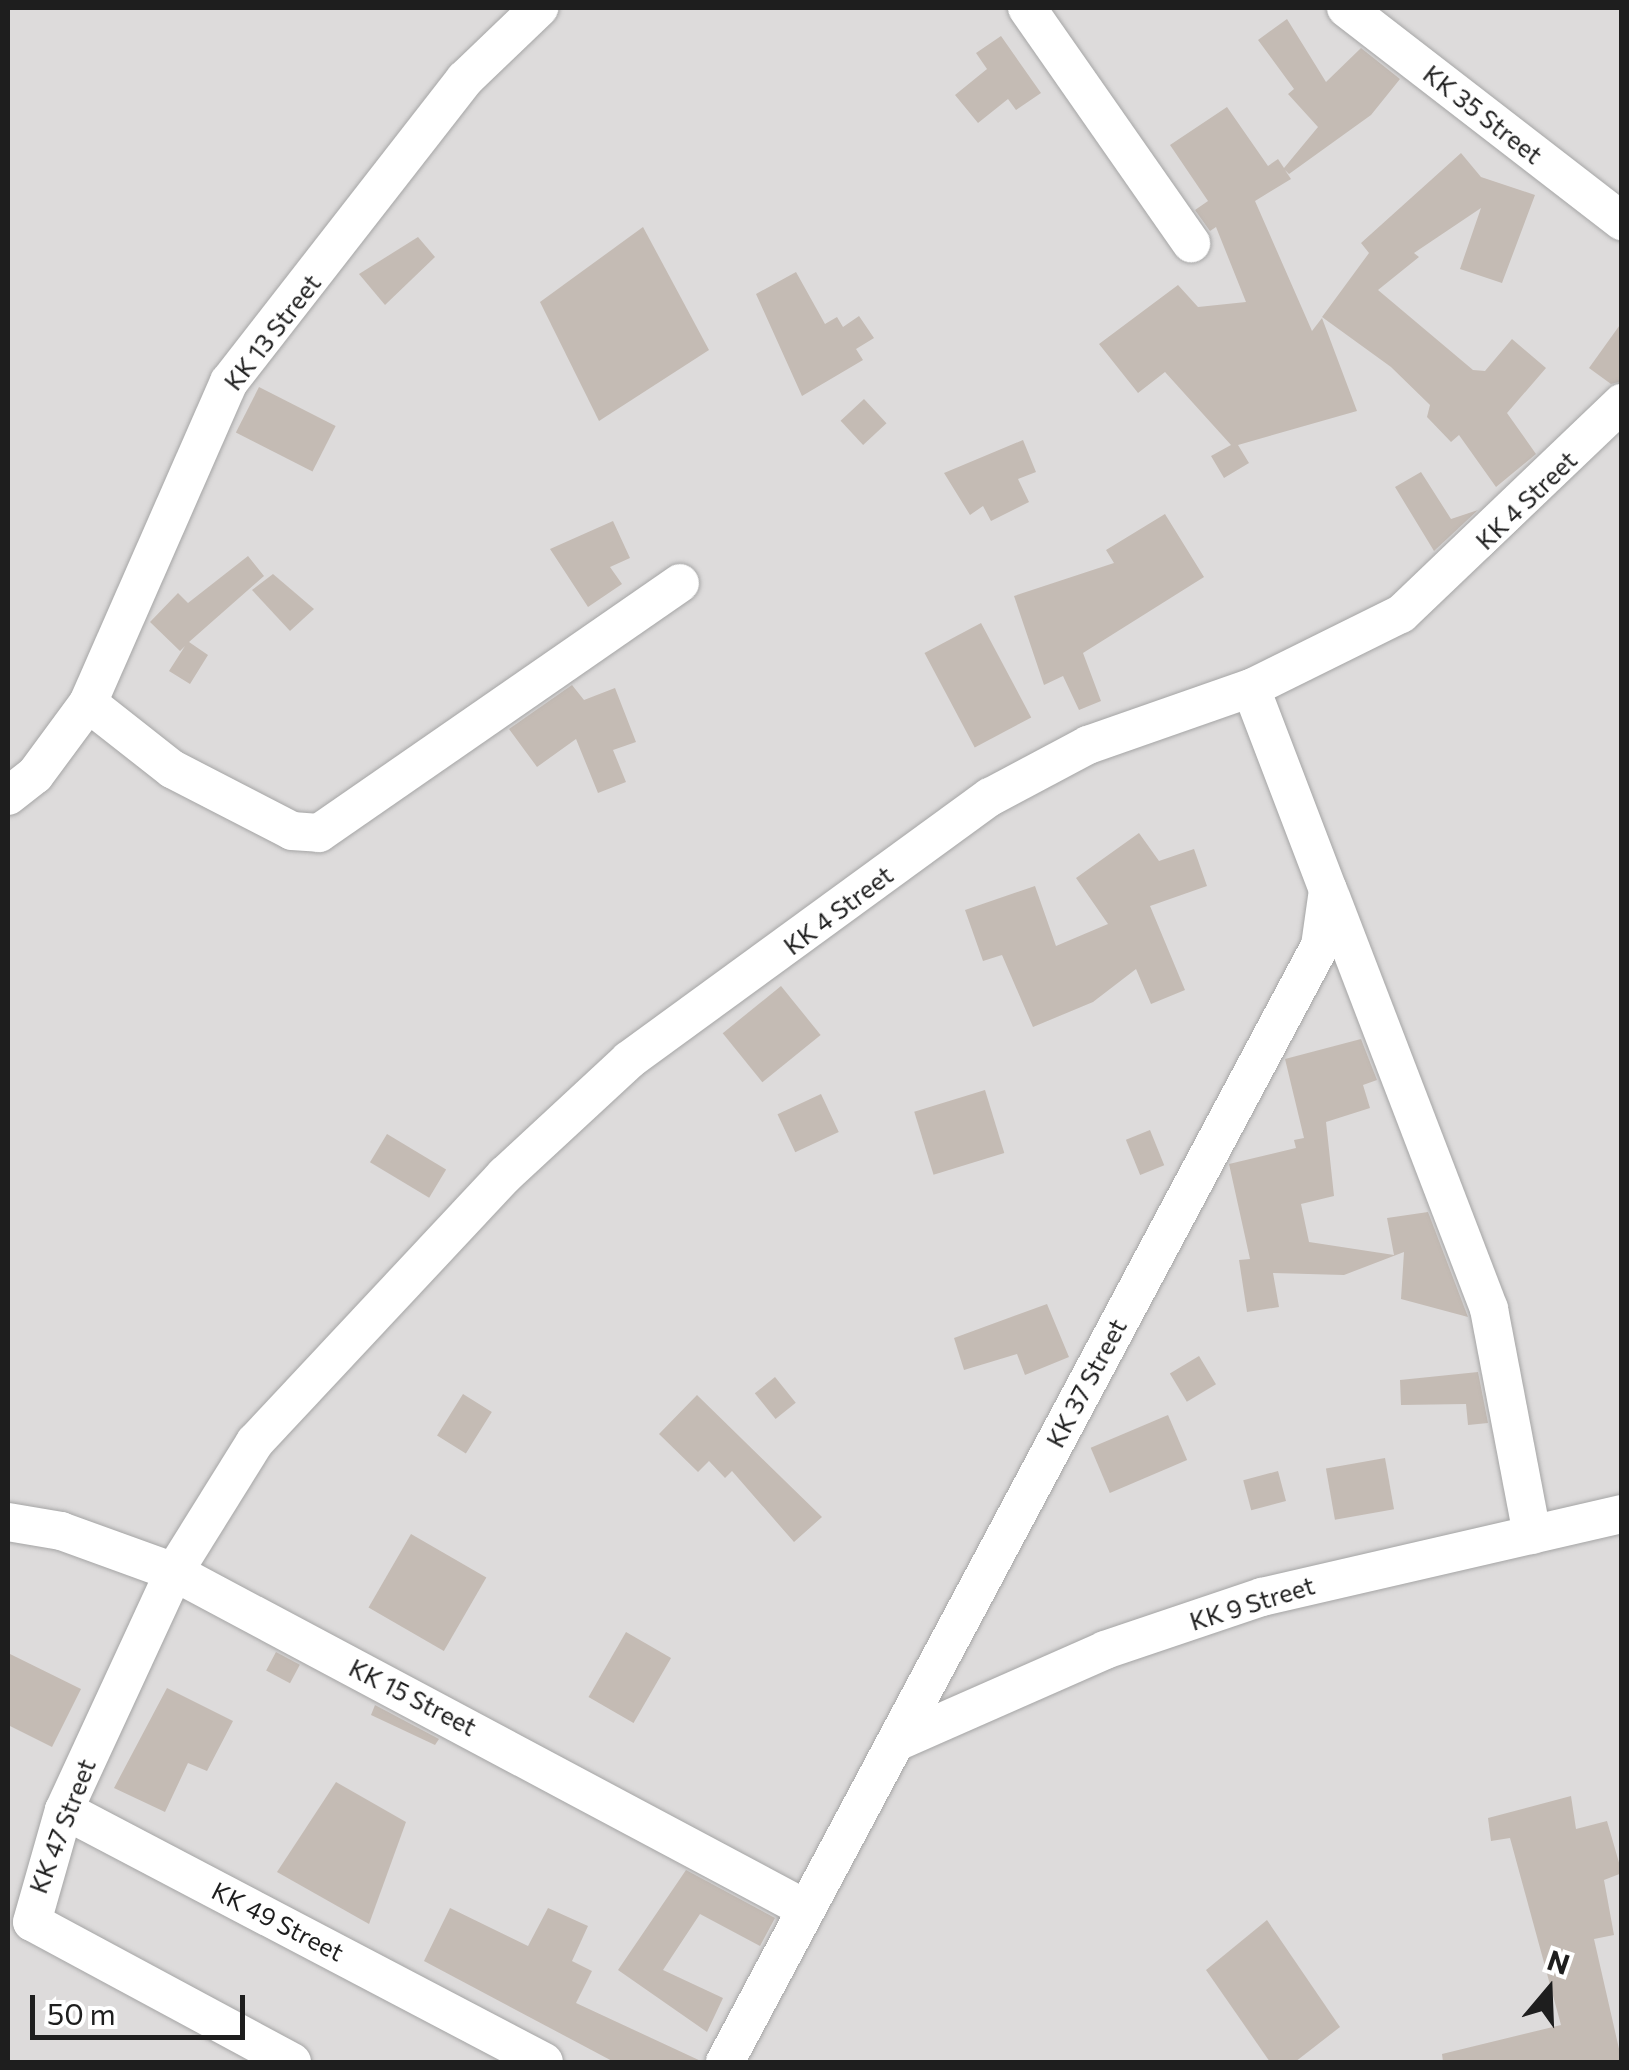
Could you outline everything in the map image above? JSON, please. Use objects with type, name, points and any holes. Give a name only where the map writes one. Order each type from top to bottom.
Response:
[{"type":"street","name":"KK 13 Street","points":[[8,796],[35,775],[88,703],[229,382],[465,79],[539,8]]},
{"type":"street","points":[[1027,8],[1191,243]]},
{"type":"street","name":"KK 35 Street","points":[[1346,8],[1622,221]]},
{"type":"street","name":"KK 4 Street","points":[[174,1572],[255,1442],[505,1175],[629,1060],[990,797],[1088,745],[1251,688],[1436,589],[1622,403]]},
{"type":"street","points":[[88,703],[172,769],[292,831],[320,833],[680,583]]},
{"type":"street","points":[[1251,688],[1489,1309],[1532,1535]]},
{"type":"street","name":"KK 37 Street","points":[[725,2062],[804,1908],[899,1741],[1244,1080],[1312,967],[1328,890]]},
{"type":"street","name":"KK 9 Street","points":[[899,1741],[1105,1650],[1262,1597],[1622,1514]]},
{"type":"street","name":"KK 15 Street","points":[[8,1522],[61,1531],[174,1572],[804,1908]]},
{"type":"street","name":"KK 47 Street","points":[[174,1572],[64,1810],[32,1922],[292,2062]]},
{"type":"street","name":"KK 49 Street","points":[[64,1810],[544,2062]]},
{"type":"shaded area","points":[[8,8],[1621,8],[1621,2062],[8,2062]]},
{"type":"building","points":[[1287,19],[1326,82],[1361,48],[1400,79],[1371,115],[1289,174],[1285,170],[1291,179],[1255,201],[1312,331],[1322,318],[1357,411],[1238,445],[1249,463],[1224,478],[1211,456],[1231,445],[1165,372],[1138,393],[1099,344],[1178,285],[1198,307],[1246,302],[1216,227],[1210,231],[1195,210],[1208,201],[1170,145],[1227,107],[1268,166],[1278,159],[1284,168],[1318,127],[1288,94],[1294,89],[1258,40]]},
{"type":"building","points":[[1001,36],[1041,93],[1016,110],[1008,99],[978,123],[955,95],[987,69],[976,53]]},
{"type":"building","points":[[1461,153],[1481,177],[1535,195],[1502,283],[1460,269],[1481,208],[1414,253],[1419,257],[1378,290],[1473,370],[1485,371],[1512,339],[1546,368],[1507,413],[1536,454],[1496,487],[1459,435],[1451,442],[1427,417],[1430,405],[1391,367],[1322,317],[1369,253],[1361,243]]},
{"type":"building","points":[[643,227],[709,350],[599,421],[540,302]]},
{"type":"building","points":[[418,237],[435,257],[385,305],[359,274]]},
{"type":"building","points":[[796,272],[825,324],[837,317],[843,327],[859,316],[874,338],[856,349],[863,360],[802,396],[756,294]]},
{"type":"building","points":[[1622,322],[1622,381],[1611,384],[1589,368]]},
{"type":"building","points":[[259,387],[336,426],[312,471],[236,432]]},
{"type":"building","points":[[864,399],[887,423],[863,445],[841,421]]},
{"type":"building","points":[[1023,440],[1036,472],[1018,479],[1029,502],[991,521],[983,506],[970,515],[944,473]]},
{"type":"building","points":[[1421,472],[1451,519],[1478,510],[1434,551],[1395,487]]},
{"type":"building","points":[[1165,514],[1204,577],[1083,653],[1101,701],[1079,710],[1063,676],[1044,685],[1014,596],[1114,563],[1106,550]]},
{"type":"building","points":[[613,521],[630,558],[610,567],[622,584],[588,607],[550,549]]},
{"type":"building","points":[[248,556],[264,576],[189,642],[208,655],[190,684],[169,671],[185,646],[180,651],[150,622],[178,593],[188,603]]},
{"type":"building","points":[[273,574],[314,609],[290,631],[252,590]]},
{"type":"building","points":[[981,623],[1031,717],[975,748],[924,653]]},
{"type":"building","points":[[572,685],[584,700],[615,688],[636,742],[613,750],[626,782],[598,793],[576,739],[537,767],[509,729]]},
{"type":"building","points":[[1139,833],[1159,861],[1194,849],[1207,886],[1150,906],[1185,990],[1151,1004],[1136,969],[1093,1002],[1033,1027],[1002,955],[983,961],[965,910],[1035,886],[1056,946],[1108,924],[1076,878]]},
{"type":"building","points":[[781,986],[821,1035],[762,1082],[723,1033]]},
{"type":"building","points":[[1361,1039],[1377,1080],[1363,1085],[1370,1108],[1326,1122],[1334,1196],[1301,1204],[1309,1242],[1394,1255],[1387,1218],[1428,1212],[1468,1317],[1401,1299],[1404,1252],[1344,1275],[1273,1273],[1279,1307],[1247,1312],[1239,1260],[1250,1259],[1229,1164],[1296,1148],[1294,1140],[1304,1138],[1285,1059]]},
{"type":"building","points":[[985,1090],[1004,1153],[934,1175],[914,1112]]},
{"type":"building","points":[[821,1094],[839,1132],[795,1152],[777,1114]]},
{"type":"building","points":[[1150,1130],[1164,1165],[1140,1175],[1126,1140]]},
{"type":"building","points":[[387,1134],[446,1170],[429,1198],[370,1162]]},
{"type":"building","points":[[1047,1304],[1069,1357],[1025,1375],[1017,1354],[964,1370],[954,1338]]},
{"type":"building","points":[[1199,1356],[1216,1384],[1187,1402],[1170,1374]]},
{"type":"building","points":[[1478,1372],[1488,1423],[1468,1425],[1466,1404],[1401,1405],[1400,1380]]},
{"type":"building","points":[[775,1377],[796,1403],[776,1419],[755,1393]]},
{"type":"building","points":[[463,1394],[492,1412],[466,1454],[437,1436]]},
{"type":"building","points":[[697,1395],[822,1517],[794,1542],[732,1471],[725,1478],[709,1461],[698,1472],[659,1434]]},
{"type":"building","points":[[1168,1415],[1187,1460],[1110,1493],[1091,1448]]},
{"type":"building","points":[[1385,1458],[1394,1509],[1335,1520],[1326,1468]]},
{"type":"building","points":[[1278,1471],[1286,1501],[1251,1510],[1243,1480]]},
{"type":"building","points":[[411,1534],[486,1578],[444,1651],[369,1608]]},
{"type":"building","points":[[626,1632],[671,1658],[634,1723],[588,1697]]},
{"type":"building","points":[[276,1652],[300,1665],[290,1683],[266,1671]]},
{"type":"building","points":[[8,1653],[81,1689],[52,1747],[8,1725]]},
{"type":"building","points":[[167,1688],[233,1721],[207,1771],[188,1763],[165,1812],[114,1788]]},
{"type":"building","points":[[375,1705],[439,1739],[435,1745],[371,1715]]},
{"type":"building","points":[[336,1782],[406,1822],[369,1924],[277,1872]]},
{"type":"building","points":[[1571,1796],[1576,1829],[1607,1821],[1622,1873],[1604,1880],[1614,1935],[1594,1939],[1622,2062],[1443,2062],[1442,2054],[1561,2025],[1510,1838],[1491,1841],[1488,1818]]},
{"type":"building","points":[[686,1870],[775,1918],[760,1946],[700,1914],[663,1970],[723,1998],[707,2032],[618,1970]]},
{"type":"building","points":[[450,1908],[528,1946],[548,1908],[588,1926],[572,1961],[592,1971],[576,2003],[703,2062],[614,2062],[424,1961]]},
{"type":"building","points":[[1267,1920],[1340,2027],[1295,2062],[1270,2062],[1206,1970]]}]
